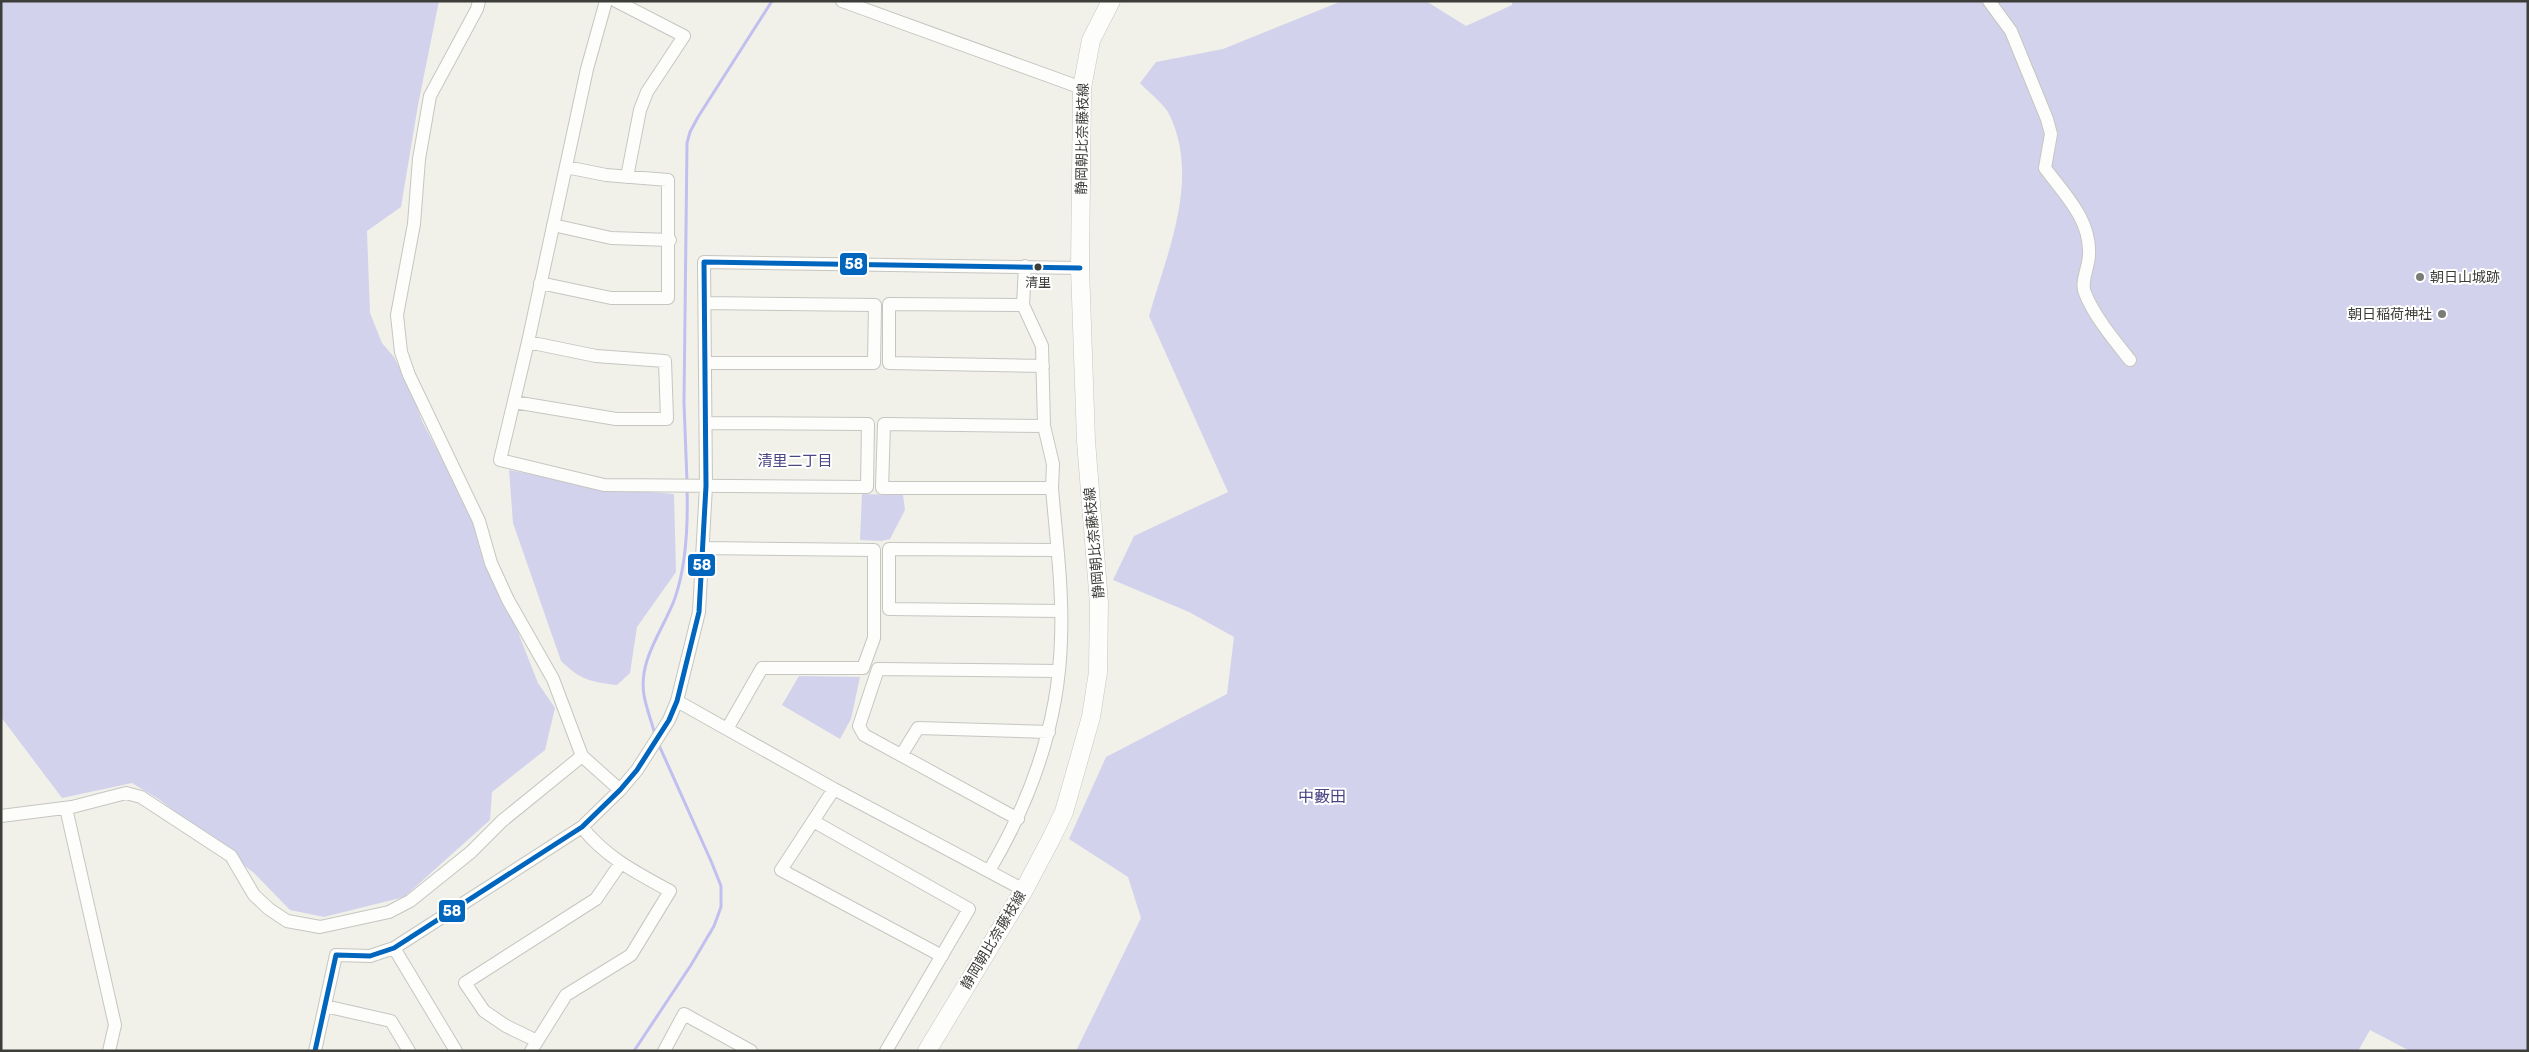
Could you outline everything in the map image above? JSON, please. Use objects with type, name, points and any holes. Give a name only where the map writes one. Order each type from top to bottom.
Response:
[{"type":"main road","name":"静岡朝比奈藤枝線","points":[[927,1051],[1024,890],[1064,812],[1091,717],[1098,672],[1099,603],[1086,442],[1080,268],[1082,88],[1091,40],[1111,1]]},
{"type":"street","points":[[478,1],[477,9],[430,96],[426,108],[419,159],[414,224],[397,315],[401,352],[408,375],[479,521],[491,563],[508,600],[553,679],[582,756],[620,790]]},
{"type":"street","points":[[606,1],[587,69],[528,342],[500,460],[604,485],[867,486],[868,424],[706,423]]},
{"type":"street","points":[[616,1],[684,36],[647,92],[640,110],[627,177]]},
{"type":"street","points":[[842,1],[1082,88]]},
{"type":"street","points":[[1989,1],[2011,31],[2047,119],[2051,134],[2044,168],[2059,184],[2079,214],[2088,238],[2089,255],[2083,291],[2130,360]]},
{"type":"street","points":[[540,283],[611,298],[668,298],[670,240],[668,180],[627,177],[566,167]]},
{"type":"street","points":[[553,224],[612,238],[670,240]]},
{"type":"street","points":[[314,1051],[336,955],[370,956],[394,948],[582,827],[620,790],[636,770],[669,720],[677,701],[700,612],[706,486],[704,262],[1080,268]]},
{"type":"street","points":[[989,871],[1018,819],[1039,767],[1055,702],[1061,640],[1052,488],[1053,464],[1044,426],[1042,346],[1023,305],[1025,266]]},
{"type":"street","points":[[705,304],[875,305],[874,363],[705,363]]},
{"type":"street","points":[[1023,305],[890,304],[889,363],[1042,366]]},
{"type":"street","points":[[514,402],[616,419],[666,419],[666,361],[596,356],[528,342]]},
{"type":"street","points":[[1044,426],[884,424],[882,488],[1052,488]]},
{"type":"street","points":[[704,548],[874,550],[874,638],[863,668],[762,668],[727,729]]},
{"type":"street","points":[[1057,550],[889,549],[889,609],[1060,611]]},
{"type":"street","points":[[1018,819],[902,754],[864,735],[859,726],[878,669],[1058,672]]},
{"type":"street","points":[[677,701],[834,789],[1024,890]]},
{"type":"street","points":[[902,754],[918,728],[1049,732]]},
{"type":"street","points":[[1,816],[66,808],[126,793],[141,797],[231,856],[254,895],[269,909],[287,921],[320,926],[389,912],[410,901],[471,852],[502,821],[582,756]]},
{"type":"street","points":[[834,789],[780,870],[942,956]]},
{"type":"street","points":[[66,808],[115,1025],[109,1051]]},
{"type":"street","points":[[813,821],[969,908],[886,1051]]},
{"type":"street","points":[[582,827],[596,845],[620,864],[670,891],[631,955],[566,995],[534,1046],[484,1011],[466,983],[596,899],[620,864]]},
{"type":"street","points":[[394,948],[456,1051]]},
{"type":"street","points":[[325,1006],[391,1021],[409,1051]]},
{"type":"street","points":[[664,1051],[684,1014],[751,1051]]},
{"type":"shaded area","points":[[1,1],[439,1],[418,105],[401,207],[367,231],[370,313],[382,343],[394,357],[411,390],[422,421],[473,518],[538,683],[555,708],[545,750],[492,792],[490,820],[404,897],[324,917],[290,910],[254,873],[160,800],[132,783],[62,798],[1,717]]},
{"type":"shaded area","points":[[1342,1],[1426,1],[1466,26],[1512,5],[1512,1],[2528,1],[2528,1051],[2410,1051],[2370,1030],[2358,1051],[1076,1051],[1141,918],[1128,877],[1069,839],[1106,757],[1227,694],[1234,637],[1189,612],[1113,580],[1134,536],[1228,492],[1149,316],[1178,216],[1182,165],[1178,140],[1168,112],[1140,83],[1156,62],[1223,49]]},
{"type":"shaded area","points":[[509,470],[603,488],[674,494],[676,572],[637,627],[630,673],[617,685],[600,683],[580,676],[561,661],[513,523]]},
{"type":"shaded area","points":[[862,494],[903,495],[905,510],[890,539],[881,541],[860,540]]},
{"type":"shaded area","points":[[799,676],[860,677],[851,719],[840,739],[782,705]]},
{"type":"waterway","points":[[687,482],[684,403],[687,143],[690,132],[698,117],[772,1]]},
{"type":"waterway","points":[[655,735],[646,705],[643,682],[648,657],[675,598],[682,572],[686,543],[687,488]]},
{"type":"waterway","points":[[634,1051],[691,965],[714,926],[721,907],[721,886],[658,743]]},
{"type":"transit line","name":"58","points":[[315,1051],[336,955],[370,956],[394,948],[582,827],[620,790],[637,770],[669,720],[677,701],[699,612],[706,486],[704,262],[1080,268]]},
{"type":"place","name":"清里","points":[[1038,267]]},
{"type":"place","name":"朝日山城跡","points":[[2420,277]]},
{"type":"place","name":"朝日稲荷神社","points":[[2442,314]]},
{"type":"district","name":"清里二丁目","points":[[795,461]]},
{"type":"district","name":"中藪田","points":[[1322,796]]}]
